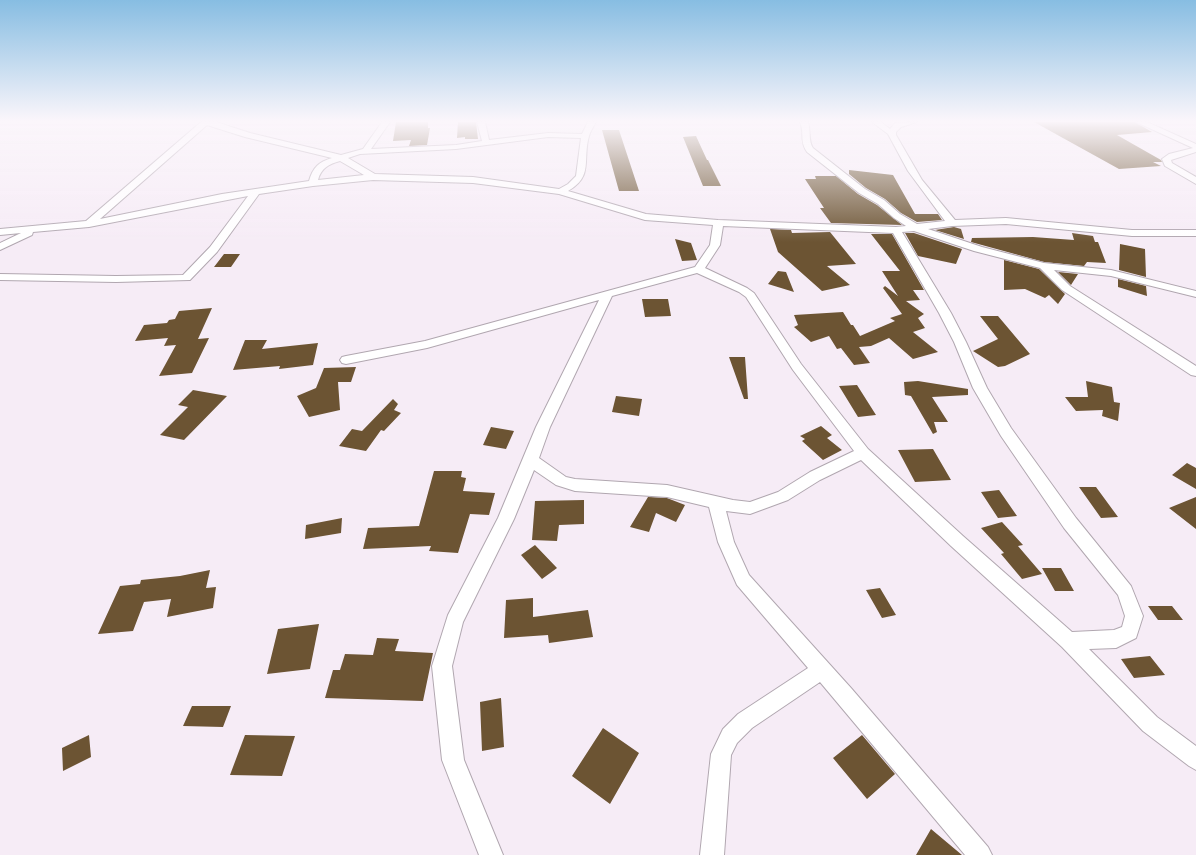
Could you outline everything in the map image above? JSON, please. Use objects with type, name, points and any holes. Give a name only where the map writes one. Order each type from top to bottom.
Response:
[{"type":"street","points":[[89,224],[159,162]]},
{"type":"street","points":[[313,183],[316,171],[327,162]]},
{"type":"street","points":[[348,162],[374,177]]},
{"type":"street","points":[[560,192],[570,187],[580,176],[582,162]]},
{"type":"street","points":[[826,162],[862,191],[881,202],[897,216],[916,228],[978,249],[1044,266],[1111,272],[1196,294]]},
{"type":"street","points":[[906,162],[918,180],[952,223]]},
{"type":"street","points":[[1167,162],[1168,164],[1196,181]]},
{"type":"street","points":[[0,232],[37,230],[89,224],[222,197],[313,183],[374,177],[473,180],[560,192],[645,217],[718,223],[896,230],[952,223],[1006,221],[1132,234],[1196,233]]},
{"type":"street","points":[[0,277],[123,279],[186,278],[192,274],[255,193]]},
{"type":"street","points":[[346,360],[427,344],[492,324],[699,269],[702,263],[714,250],[718,239],[718,223]]},
{"type":"street","points":[[0,247],[37,230]]},
{"type":"street","points":[[896,230],[945,313],[960,342],[980,388],[1006,432],[1070,523],[1125,591],[1134,616],[1130,632],[1116,639],[1069,641]]},
{"type":"street","points":[[1044,266],[1066,288],[1196,372]]},
{"type":"street","points":[[699,269],[703,273],[743,290],[750,295],[797,367],[863,452],[957,541],[1069,641],[1150,724],[1196,759]]},
{"type":"street","points":[[492,855],[453,760],[442,666],[454,620],[506,518],[531,460],[543,427],[607,294]]},
{"type":"street","points":[[531,460],[562,481],[575,485],[668,491],[716,503],[750,508],[783,496],[815,476],[863,452]]},
{"type":"street","points":[[716,503],[726,542],[742,580],[822,670],[980,855]]},
{"type":"street","points":[[712,855],[721,754],[730,736],[745,721],[822,670]]},
{"type":"building","points":[[611,162],[629,162],[639,191],[619,191]]},
{"type":"building","points":[[693,162],[709,162],[721,186],[703,186]]},
{"type":"building","points":[[1106,162],[1162,162],[1153,162],[1161,166],[1119,169]]},
{"type":"building","points":[[849,170],[893,175],[915,214],[938,214],[942,220],[917,222],[901,213],[885,199],[866,188],[849,174]]},
{"type":"building","points":[[815,176],[836,176],[858,194],[877,205],[902,225],[831,223],[820,208],[824,208],[805,179],[816,179]]},
{"type":"building","points":[[954,227],[961,229],[964,239],[935,230]]},
{"type":"building","points":[[770,229],[791,230],[792,233],[830,232],[856,264],[827,266],[850,285],[822,291],[778,252]]},
{"type":"building","points":[[905,233],[914,233],[962,249],[956,264],[918,256]]},
{"type":"building","points":[[1072,233],[1093,236],[1095,242],[1098,242],[1106,263],[1087,262],[1084,266],[1044,262],[971,242],[972,238],[1033,237],[1074,240]]},
{"type":"building","points":[[871,234],[892,234],[924,290],[913,290],[920,300],[906,301],[924,314],[918,318],[925,328],[913,332],[938,352],[913,359],[889,338],[871,346],[859,347],[870,363],[854,365],[841,348],[837,349],[829,336],[811,342],[794,327],[798,325],[794,315],[843,312],[860,336],[895,321],[890,318],[902,314],[883,288],[885,286],[898,296],[882,271],[900,271]]},
{"type":"building","points":[[675,239],[691,243],[697,260],[682,261]]},
{"type":"building","points":[[1120,244],[1145,249],[1146,277],[1119,270]]},
{"type":"building","points":[[224,254],[240,254],[231,267],[214,267]]},
{"type":"building","points":[[1004,260],[1039,269],[1065,294],[1058,304],[1049,295],[1045,298],[1025,289],[1004,290]]},
{"type":"building","points":[[778,271],[786,272],[794,292],[768,284]]},
{"type":"building","points":[[1058,272],[1078,274],[1071,285]]},
{"type":"building","points":[[1118,279],[1146,286],[1147,296],[1118,287]]},
{"type":"building","points":[[642,299],[668,299],[671,316],[645,317]]},
{"type":"building","points":[[212,308],[198,339],[209,338],[192,373],[159,376],[176,345],[164,346],[168,338],[135,341],[144,325],[167,323],[169,320],[175,319],[179,311]]},
{"type":"building","points":[[980,316],[998,316],[1030,354],[1005,366],[998,367],[973,351],[998,339]]},
{"type":"building","points":[[245,340],[267,340],[262,349],[318,343],[313,365],[279,369],[280,366],[233,370]]},
{"type":"building","points":[[729,357],[745,357],[748,399],[744,399]]},
{"type":"building","points":[[356,367],[351,382],[338,382],[340,410],[309,417],[297,396],[316,388],[324,368]]},
{"type":"building","points":[[918,381],[968,389],[968,395],[932,397],[948,422],[934,422],[937,432],[933,434],[911,396],[905,395],[904,382]]},
{"type":"building","points":[[1086,381],[1112,387],[1114,402],[1120,403],[1118,421],[1102,416],[1103,410],[1076,411],[1065,397],[1088,397]]},
{"type":"building","points":[[857,385],[876,415],[858,417],[839,386]]},
{"type":"building","points":[[193,390],[227,396],[184,440],[160,435],[188,407],[178,405]]},
{"type":"building","points":[[616,396],[642,399],[639,416],[612,412]]},
{"type":"building","points":[[393,399],[398,404],[394,410],[401,413],[384,431],[381,430],[366,451],[339,446],[352,429],[362,431]]},
{"type":"building","points":[[821,426],[832,435],[827,438],[842,450],[823,460],[802,441],[805,439],[800,436]]},
{"type":"building","points":[[491,427],[514,431],[506,449],[483,445]]},
{"type":"building","points":[[933,449],[951,480],[915,482],[898,450]]},
{"type":"building","points":[[1187,463],[1196,468],[1196,489],[1172,475]]},
{"type":"building","points":[[434,471],[462,471],[461,477],[466,478],[463,491],[495,493],[489,515],[470,514],[458,553],[429,551],[431,546],[363,549],[368,528],[419,526]]},
{"type":"building","points":[[1079,487],[1096,487],[1118,517],[1101,518]]},
{"type":"building","points":[[999,490],[1017,516],[998,518],[981,492]]},
{"type":"building","points":[[648,497],[667,498],[685,505],[676,522],[656,513],[649,532],[630,527]]},
{"type":"building","points":[[1196,497],[1196,529],[1169,508]]},
{"type":"building","points":[[584,500],[584,524],[559,525],[557,541],[532,540],[535,501]]},
{"type":"building","points":[[342,518],[341,533],[305,539],[306,525]]},
{"type":"building","points":[[1002,522],[1023,545],[1018,546],[1042,574],[1022,579],[1001,554],[1004,553],[981,528]]},
{"type":"building","points":[[535,545],[557,568],[542,579],[521,555]]},
{"type":"building","points":[[1042,568],[1061,568],[1074,591],[1055,591]]},
{"type":"building","points":[[210,570],[206,588],[216,587],[213,608],[167,617],[171,599],[144,602],[133,631],[98,634],[120,586],[140,584],[141,580],[180,576]]},
{"type":"building","points":[[880,588],[896,615],[882,618],[866,590]]},
{"type":"building","points":[[533,598],[533,617],[588,610],[593,637],[549,643],[548,635],[504,638],[506,600]]},
{"type":"building","points":[[1148,606],[1172,606],[1183,620],[1158,620]]},
{"type":"building","points":[[319,624],[310,669],[267,674],[278,629]]},
{"type":"building","points":[[377,638],[399,639],[395,651],[433,653],[423,701],[325,698],[333,670],[340,670],[345,654],[373,655]]},
{"type":"building","points":[[1150,656],[1165,675],[1134,678],[1121,659]]},
{"type":"building","points":[[501,698],[504,747],[482,751],[480,702]]},
{"type":"building","points":[[192,706],[231,706],[223,727],[183,726]]},
{"type":"building","points":[[603,728],[639,753],[610,804],[572,776]]},
{"type":"building","points":[[89,735],[91,757],[63,771],[62,748]]},
{"type":"building","points":[[245,735],[295,736],[282,776],[230,775]]},
{"type":"building","points":[[862,735],[895,774],[867,799],[833,758]]},
{"type":"building","points":[[931,829],[962,855],[916,855]]}]
